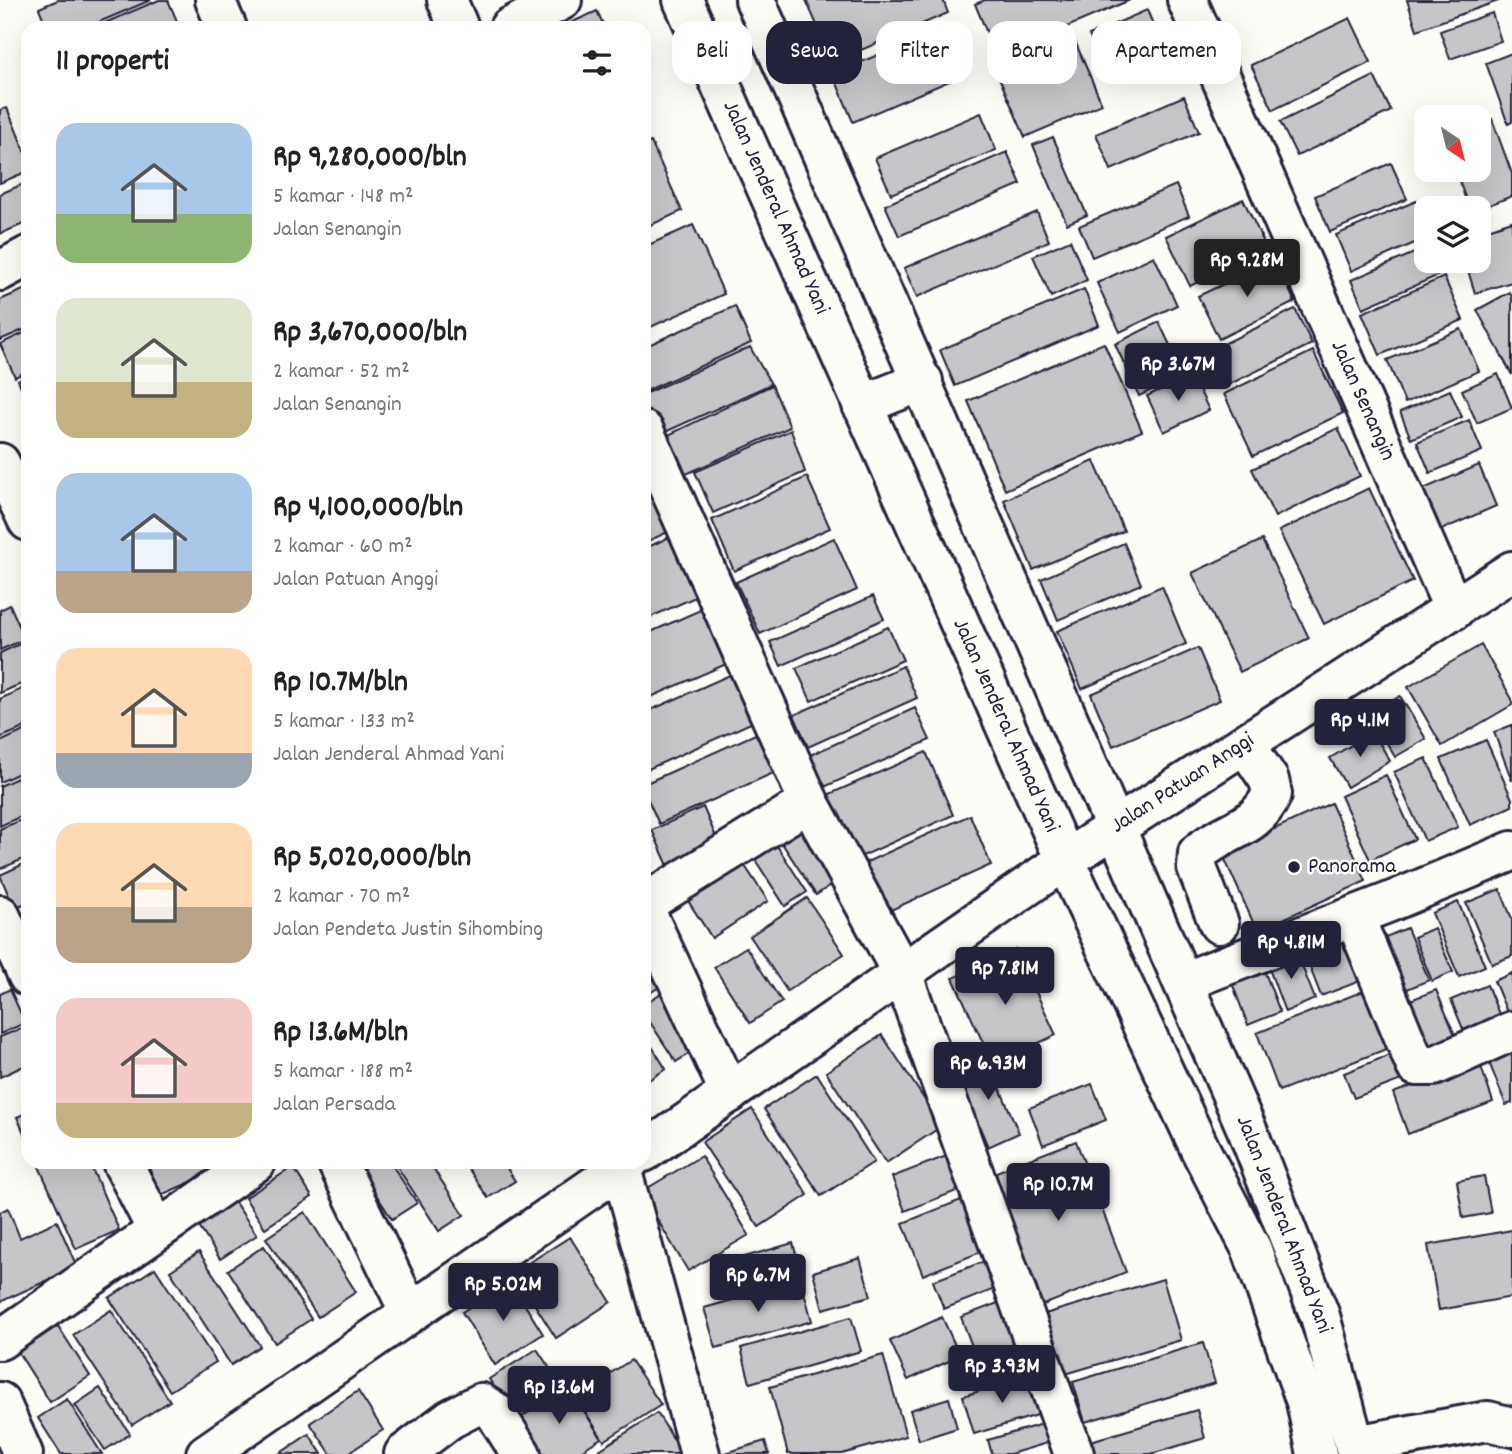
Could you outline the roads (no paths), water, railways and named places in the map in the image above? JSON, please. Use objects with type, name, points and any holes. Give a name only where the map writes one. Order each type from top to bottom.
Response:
[{"type":"street","points":[[215,0],[224,21]]},
{"type":"street","points":[[447,0],[456,21]]},
{"type":"street","points":[[522,21],[562,0]]},
{"type":"street","name":"Jalan Jenderal Ahmad Yani","points":[[684,0],[1065,860],[1200,1150],[1252,1250],[1306,1402],[1317,1454]]},
{"type":"street","name":"Jalan Jenderal Ahmad Yani","points":[[755,0],[1117,827],[1289,1236],[1320,1316],[1341,1386],[1356,1450]]},
{"type":"street","name":"Jalan Senangin","points":[[1187,0],[1454,610]]},
{"type":"street","points":[[0,271],[21,260]]},
{"type":"street","points":[[863,405],[923,381]]},
{"type":"street","points":[[651,447],[810,802],[902,973],[1074,1454]]},
{"type":"street","points":[[0,463],[21,506]]},
{"type":"street","name":"Jalan Patuan Anggi","points":[[651,1147],[1065,860],[1512,571]]},
{"type":"street","points":[[1219,925],[1197,868],[1198,853],[1259,817],[1272,793],[1269,780],[1245,744]]},
{"type":"street","points":[[651,902],[810,802]]},
{"type":"street","points":[[1183,982],[1512,851]]},
{"type":"street","points":[[0,915],[21,961]]},
{"type":"street","points":[[1354,916],[1416,1066],[1434,1066],[1512,1031]]},
{"type":"street","points":[[651,921],[730,1093]]},
{"type":"street","points":[[126,1169],[157,1230]]},
{"type":"street","points":[[0,1340],[246,1169]]},
{"type":"street","points":[[340,1169],[410,1313]]},
{"type":"street","name":"Jalan Patuan Anggi","points":[[206,1454],[619,1169]]},
{"type":"street","points":[[633,1169],[700,1454]]},
{"type":"street","points":[[1306,1402],[1341,1386]]},
{"type":"street","points":[[0,1402],[23,1454]]},
{"type":"street","points":[[404,1454],[450,1419],[481,1403],[494,1410],[521,1454]]},
{"type":"street","points":[[1356,1450],[1488,1421],[1512,1427]]},
{"type":"place","name":"Panorama","points":[[1294,867]]}]
